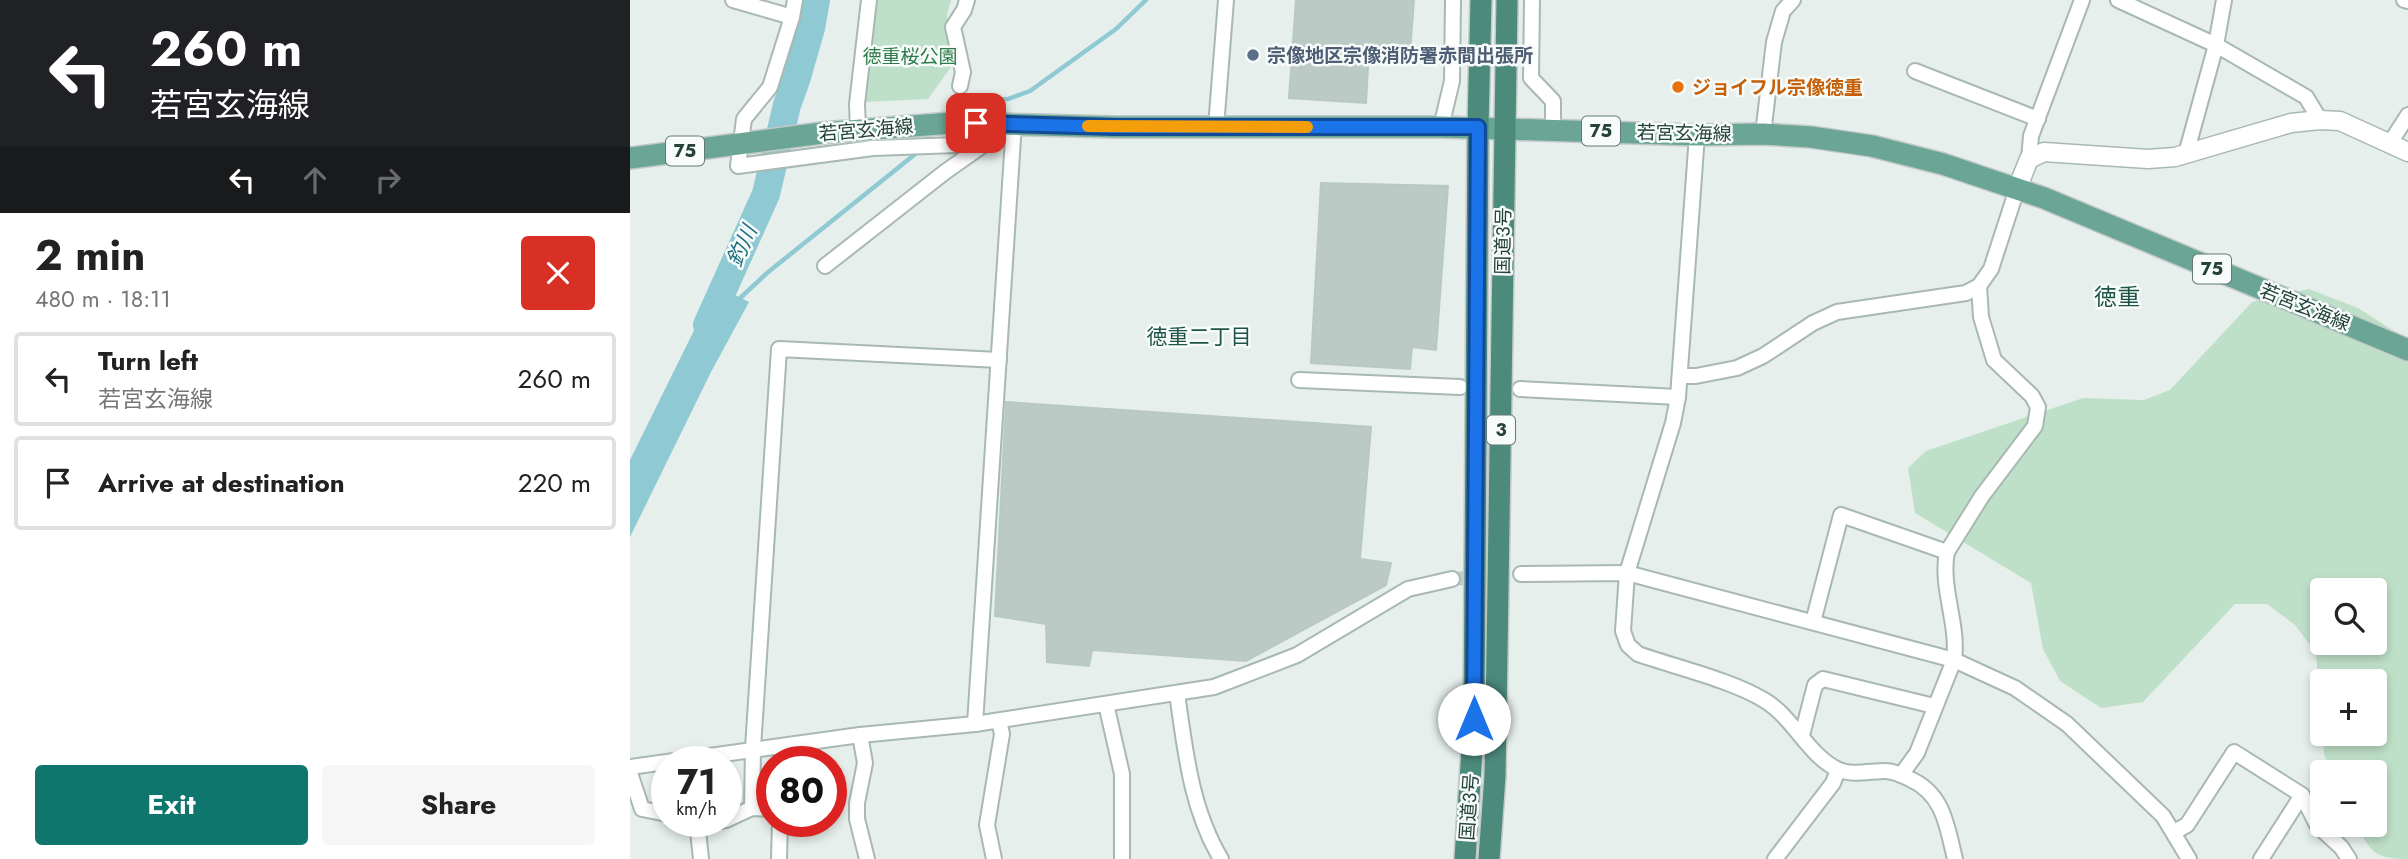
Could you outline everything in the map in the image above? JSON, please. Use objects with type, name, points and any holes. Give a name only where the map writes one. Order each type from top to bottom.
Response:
[{"type":"highway","name":"国道3号","points":[[1465,859],[1474,719],[1481,0]]},
{"type":"highway","name":"国道3号","points":[[1489,859],[1496,752],[1507,0]]},
{"type":"main road","name":"若宮玄海線","points":[[630,158],[746,143],[821,144],[858,130],[1007,123],[1115,127],[1478,127],[1811,137],[1872,146],[1943,164],[2017,189],[2408,349]]},
{"type":"street","points":[[733,0],[792,17]]},
{"type":"street","points":[[795,0],[770,86],[744,119],[746,143],[738,166],[821,144],[885,148],[985,144]]},
{"type":"street","points":[[858,130],[857,104],[869,0]]},
{"type":"street","points":[[960,86],[962,72],[953,27],[967,0]]},
{"type":"street","points":[[1216,127],[1226,0]]},
{"type":"street","points":[[1441,127],[1451,82],[1453,0]]},
{"type":"street","points":[[1532,0],[1531,78],[1553,101],[1553,129]]},
{"type":"street","points":[[1763,134],[1774,42],[1783,11],[1793,0]]},
{"type":"street","points":[[1680,376],[1696,376],[1737,368],[1763,356],[1813,323],[1837,312],[1966,293],[1979,286],[1992,269],[2029,159],[2031,136],[2082,0]]},
{"type":"street","points":[[2118,0],[2216,45],[2306,97],[2320,120]]},
{"type":"street","points":[[2186,154],[2216,45],[2224,0]]},
{"type":"street","points":[[1915,71],[2038,119]]},
{"type":"street","points":[[2390,143],[2408,115]]},
{"type":"street","points":[[2029,159],[2044,152],[2148,159],[2186,154],[2291,123],[2320,120],[2340,121],[2408,152]]},
{"type":"street","points":[[825,266],[985,144],[1007,123]]},
{"type":"street","points":[[975,724],[999,360],[1007,123]]},
{"type":"street","points":[[1697,135],[1678,397],[1673,423],[1627,573],[1623,631],[1628,645],[1638,654],[1741,689],[1764,700],[1782,713],[1822,759],[1838,769],[1849,772],[1889,771],[1914,780],[1931,792],[1940,805],[1947,821],[1955,859]]},
{"type":"street","points":[[1900,775],[1917,753],[1954,660],[1956,645],[1944,568],[1947,552],[1982,496],[2035,426],[2038,407],[2032,396],[1994,360],[1980,317],[1979,286]]},
{"type":"street","points":[[752,808],[753,748],[779,349],[999,360]]},
{"type":"street","points":[[1299,380],[1460,387]]},
{"type":"street","points":[[1520,389],[1678,397]]},
{"type":"street","points":[[1813,622],[1841,515],[1947,552]]},
{"type":"street","points":[[1521,574],[1627,573],[1954,660],[2015,688],[2067,724],[2163,816],[2189,859]]},
{"type":"street","points":[[630,767],[753,748],[999,721],[1214,687],[1297,655],[1408,589],[1452,579]]},
{"type":"street","points":[[1802,735],[1815,685],[1823,679],[1934,706]]},
{"type":"street","points":[[1177,693],[1190,785],[1212,844],[1221,859]]},
{"type":"street","points":[[1106,704],[1122,774],[1122,859]]},
{"type":"street","points":[[994,859],[987,825],[1002,734],[999,721]]},
{"type":"street","points":[[860,735],[865,763],[857,803],[857,819],[867,859]]},
{"type":"street","points":[[2174,832],[2187,825],[2235,752],[2302,795],[2317,825],[2341,847],[2349,859]]},
{"type":"street","points":[[1775,859],[1833,783],[1838,769]]},
{"type":"street","points":[[630,773],[642,809],[651,811]]},
{"type":"street","points":[[2261,859],[2302,795]]},
{"type":"street","points":[[742,812],[756,808]]},
{"type":"street","points":[[700,837],[701,859]]},
{"type":"street","points":[[779,859],[780,837]]},
{"type":"green space","name":"徳重桜公園","points":[[876,0],[951,0],[947,14],[951,67],[928,99],[865,102]]},
{"type":"green space","points":[[2309,289],[2358,308],[2408,340],[2408,859],[2381,856],[2370,848],[2364,837],[2387,837],[2387,760],[2327,760],[2324,754],[2324,746],[2387,746],[2387,669],[2317,669],[2316,655],[2387,655],[2387,578],[2310,578],[2310,645],[2295,625],[2267,604],[2235,604],[2143,702],[2101,708],[2060,681],[2043,649],[2031,583],[1915,513],[1908,468],[1926,451],[2083,398],[2144,400],[2170,390],[2252,302]]},
{"type":"water","points":[[716,286],[749,302],[711,372],[630,537],[630,460]]},
{"type":"building","points":[[1296,0],[1414,0],[1410,52],[1369,49],[1366,103],[1289,98]]},
{"type":"building","points":[[1321,183],[1448,186],[1436,350],[1412,347],[1410,369],[1311,363]]},
{"type":"building","points":[[1006,402],[1371,427],[1360,559],[1391,563],[1386,585],[1246,661],[1092,650],[1089,666],[1047,662],[1046,624],[995,616]]},
{"type":"waterway","name":"釣川","points":[[707,325],[766,194],[787,105],[811,28],[816,0]]},
{"type":"waterway","points":[[964,115],[983,100],[1008,99],[1030,91],[1116,29],[1146,0]]},
{"type":"waterway","points":[[737,301],[767,273],[919,151]]},
{"type":"tunnel","points":[[1452,579],[1521,574]]},
{"type":"slow traffic","points":[[1088,126],[1307,127]]},
{"type":"place","name":"宗像地区宗像消防署赤間出張所","points":[[1253,55]]},
{"type":"place","name":"ジョイフル宗像徳重","points":[[1678,87]]},
{"type":"district","name":"徳重","points":[[2117,297]]},
{"type":"district","name":"徳重二丁目","points":[[1199,337]]},
{"type":"route","points":[[976,123],[1115,127],[1478,127],[1474,719]]}]
